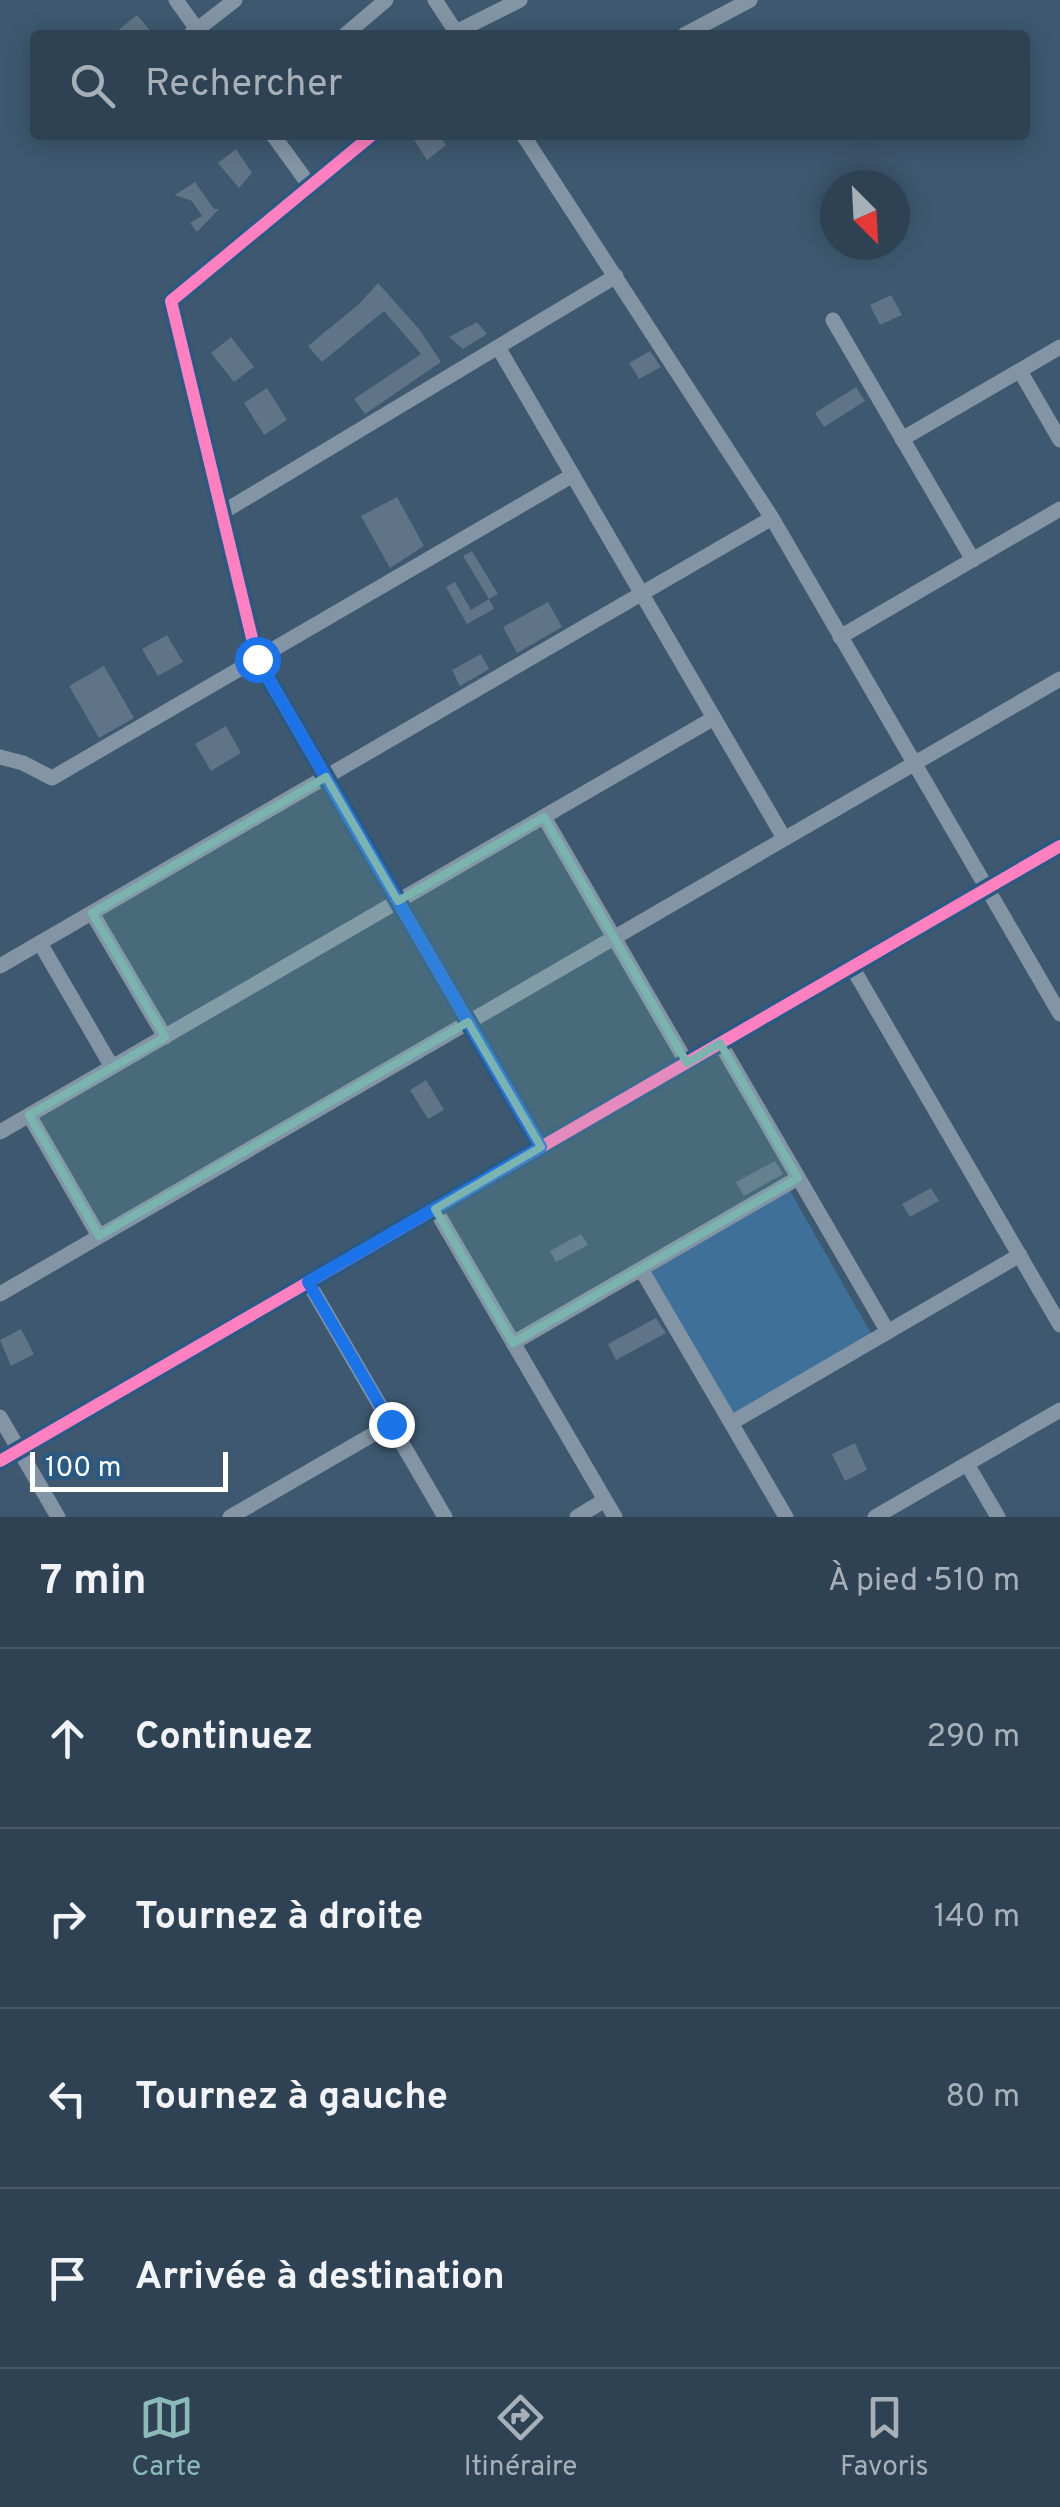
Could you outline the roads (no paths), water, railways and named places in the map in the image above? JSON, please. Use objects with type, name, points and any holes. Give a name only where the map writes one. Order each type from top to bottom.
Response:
[{"type":"street","points":[[176,0],[194,30]]},
{"type":"street","points":[[200,30],[235,0]]},
{"type":"street","points":[[351,30],[386,0]]},
{"type":"street","points":[[435,0],[454,30]]},
{"type":"street","points":[[464,30],[520,0]]},
{"type":"street","points":[[693,30],[750,0]]},
{"type":"street","points":[[278,140],[310,186]]},
{"type":"street","points":[[366,140],[171,301],[257,659],[541,1147]]},
{"type":"street","points":[[526,140],[772,518],[1060,1014]]},
{"type":"street","points":[[224,512],[616,276]]},
{"type":"street","points":[[833,320],[972,560]]},
{"type":"street","points":[[498,347],[784,838]]},
{"type":"street","points":[[902,439],[1060,347]]},
{"type":"street","points":[[1020,371],[1060,440]]},
{"type":"street","points":[[0,757],[23,762],[52,778],[573,475]]},
{"type":"street","points":[[840,636],[1060,509]]},
{"type":"street","points":[[0,966],[772,518]]},
{"type":"street","points":[[0,1294],[1060,679]]},
{"type":"street","points":[[0,1132],[714,718]]},
{"type":"street","points":[[544,817],[687,1063]]},
{"type":"street","points":[[0,1461],[1060,846]]},
{"type":"street","points":[[92,913],[164,1036]]},
{"type":"street","points":[[40,943],[112,1067]]},
{"type":"street","points":[[852,967],[1060,1324]]},
{"type":"street","points":[[720,1044],[888,1332]]},
{"type":"street","points":[[28,1116],[99,1236]]},
{"type":"street","points":[[514,1343],[798,1178]]},
{"type":"street","points":[[435,1209],[615,1517]]},
{"type":"street","points":[[731,1422],[1020,1255]]},
{"type":"street","points":[[641,1269],[786,1517]]},
{"type":"street","points":[[308,1282],[445,1517]]},
{"type":"street","points":[[875,1517],[1060,1410]]},
{"type":"street","points":[[0,1417],[58,1517]]},
{"type":"street","points":[[234,1516],[391,1424]]},
{"type":"street","points":[[967,1464],[998,1517]]},
{"type":"street","points":[[576,1517],[605,1500]]}]
